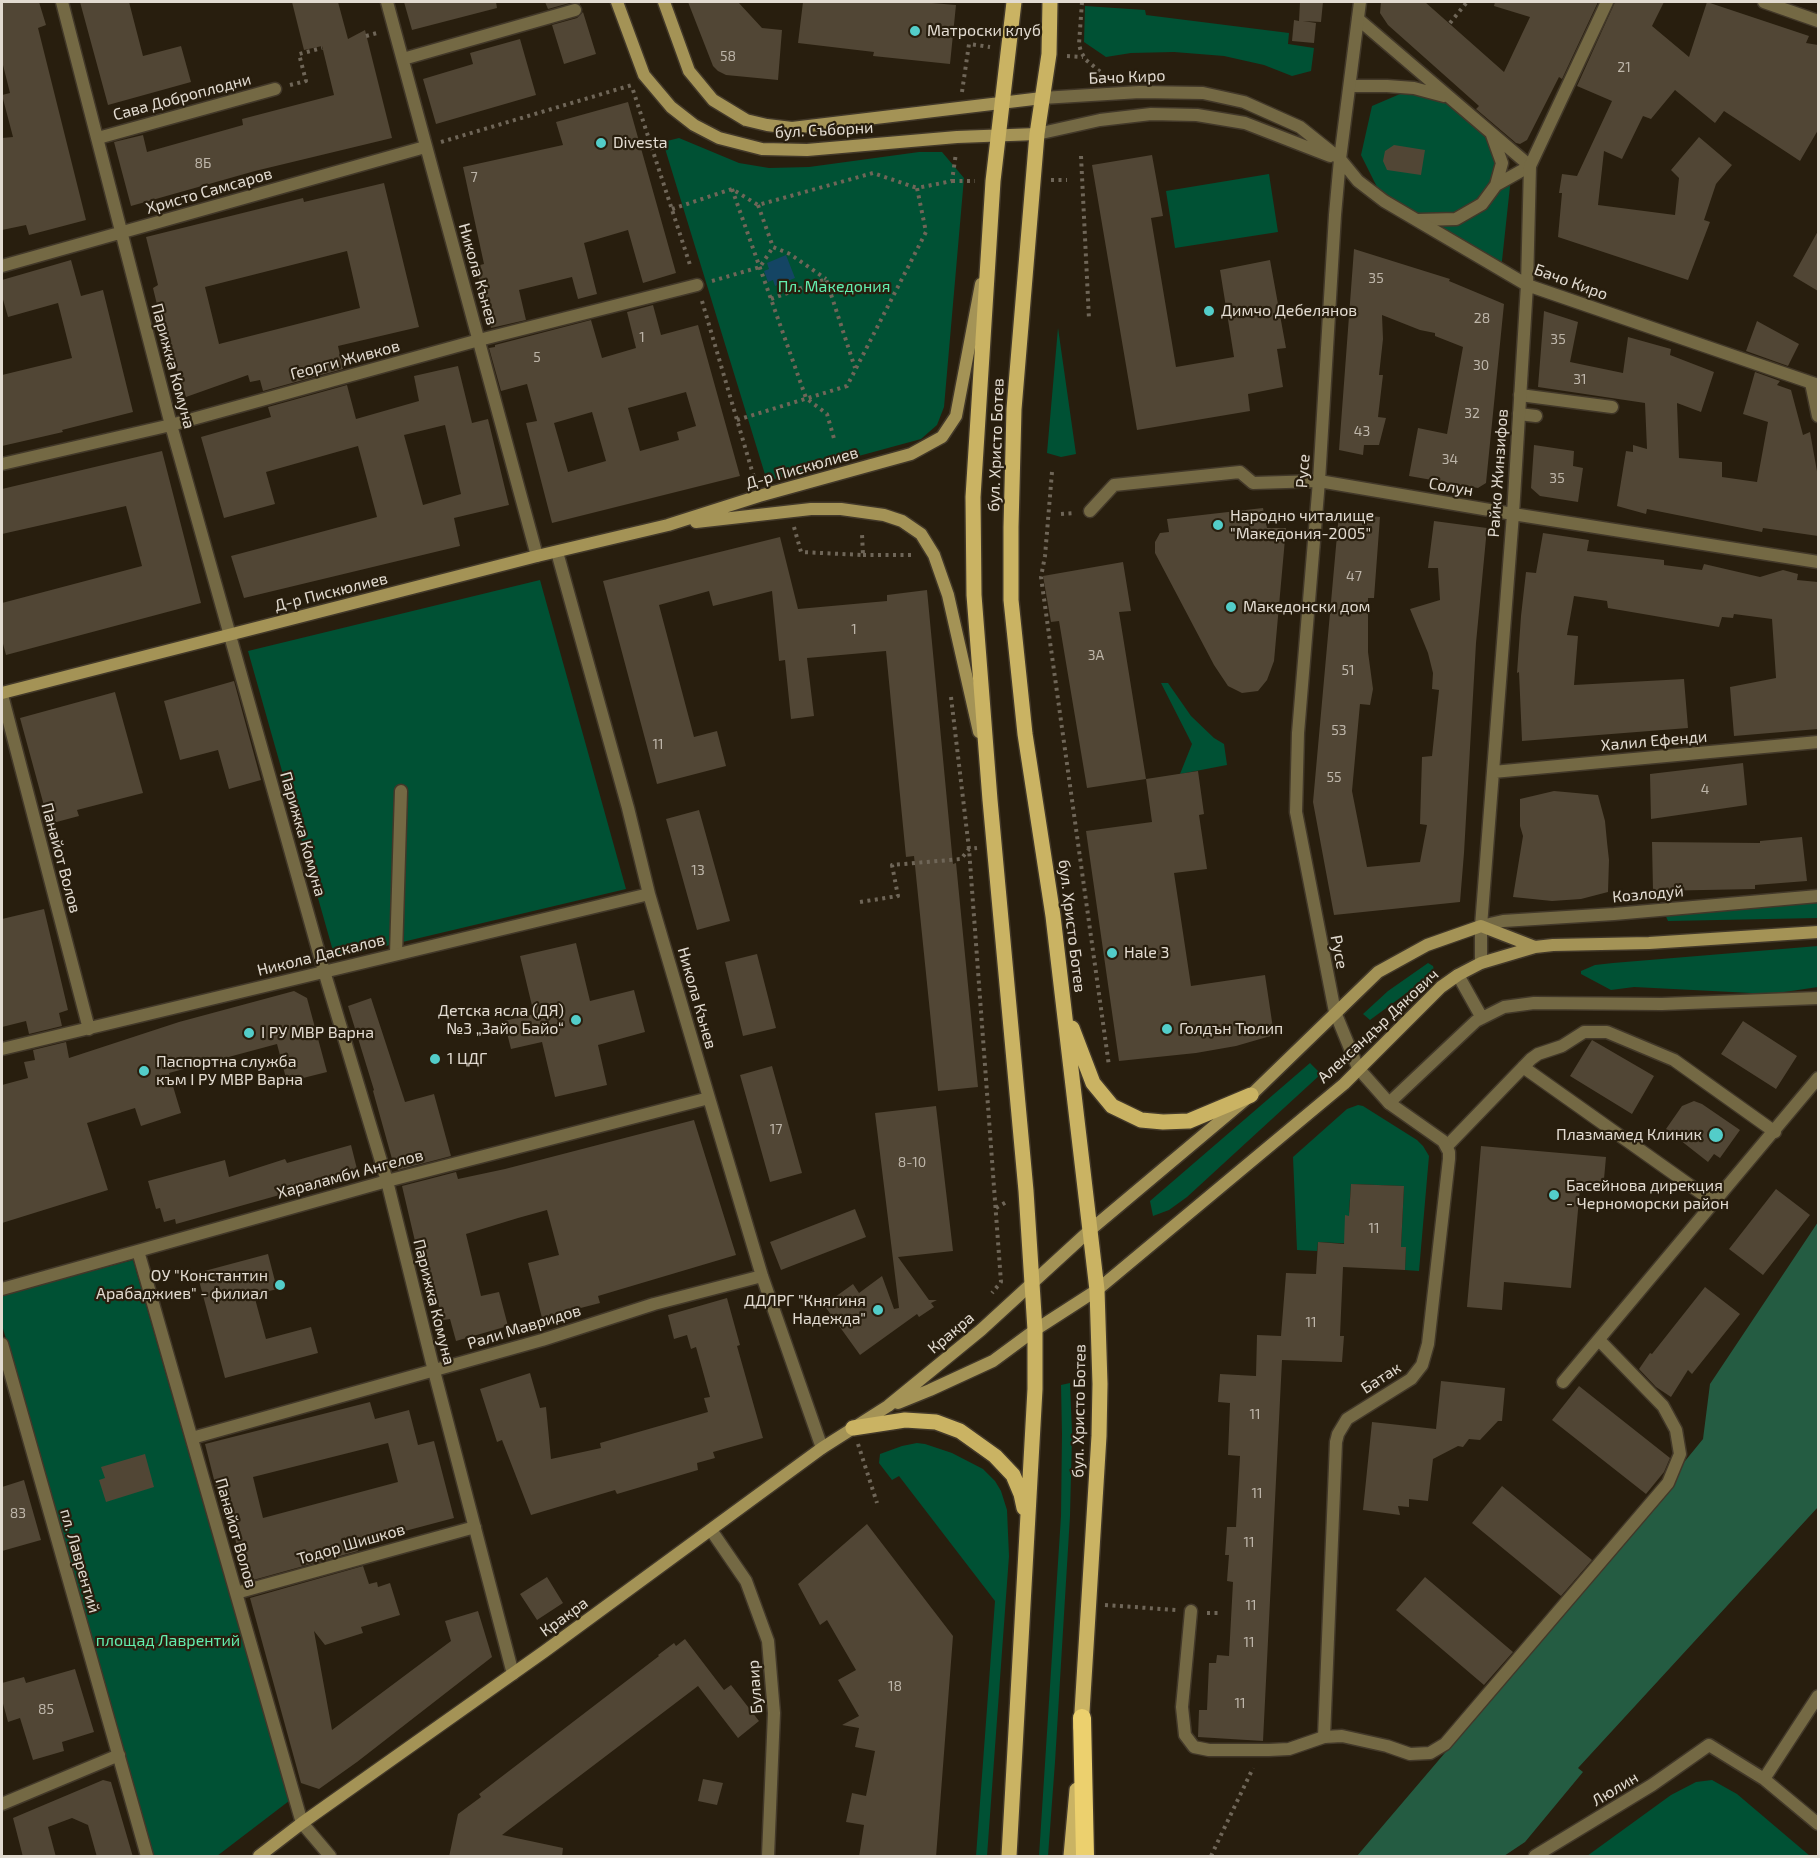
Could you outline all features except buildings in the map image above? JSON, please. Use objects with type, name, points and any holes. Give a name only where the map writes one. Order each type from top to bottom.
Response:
[{"type":"highway","points":[[1082,1719],[1085,1857]]},
{"type":"main road","name":"бул. Христо Ботев","points":[[1009,1857],[1035,1389],[1035,1330],[1033,1283],[974,595],[973,497],[988,245],[1014,2]]},
{"type":"main road","name":"бул. Христо Ботев","points":[[1050,2],[1048,54],[1037,134],[1014,409],[1011,600],[1025,734],[1043,847],[1064,1008],[1096,1290],[1100,1383],[1090,1604],[1071,1857]]},
{"type":"main road","points":[[1064,1008],[1093,1083],[1112,1106],[1124,1113],[1141,1120],[1189,1121],[1251,1095]]},
{"type":"main road","points":[[853,1428],[904,1420],[936,1422],[960,1431],[995,1456],[1013,1475],[1021,1494],[1028,1523]]},
{"type":"street","name":"Парижка Комуна","points":[[62,2],[171,424],[324,971],[387,1180],[513,1674]]},
{"type":"street","name":"Никола Кънев","points":[[387,2],[537,556]]},
{"type":"street","name":"бул. Съборни","points":[[617,2],[644,75],[670,107],[694,125],[719,138],[762,149],[807,150],[957,137],[1037,134]]},
{"type":"street","name":"бул. Съборни","points":[[664,2],[689,71],[713,100],[746,120],[792,128],[1042,98]]},
{"type":"street","name":"Русе","points":[[1335,1012],[1296,812],[1298,733],[1319,481],[1340,159],[1360,2]]},
{"type":"street","name":"Райко Жинзифов","points":[[1481,963],[1481,926],[1513,514],[1527,285],[1530,166],[1607,2]]},
{"type":"street","points":[[1764,2],[1818,21]]},
{"type":"street","points":[[403,59],[575,10]]},
{"type":"street","points":[[1358,19],[1530,166],[1496,185]]},
{"type":"street","points":[[1350,86],[1414,88],[1450,99]]},
{"type":"street","name":"Сава Доброплодни","points":[[98,138],[275,89]]},
{"type":"street","name":"Бачо Киро","points":[[1042,98],[1102,93],[1203,93],[1244,102],[1300,127],[1340,159],[1358,181],[1384,201],[1527,285],[1815,384]]},
{"type":"street","name":"Бачо Киро","points":[[1037,134],[1100,120],[1151,114],[1197,116],[1245,123],[1340,159]]},
{"type":"street","points":[[1418,220],[1456,219],[1482,204],[1496,185],[1502,163],[1492,134]]},
{"type":"street","name":"Христо Самсаров","points":[[2,266],[425,147]]},
{"type":"street","name":"Д-р Пискюлиев","points":[[2,694],[537,556],[668,525],[759,496],[911,454],[942,436],[956,416],[988,245]]},
{"type":"street","name":"Георги Живков","points":[[2,464],[171,424],[479,340],[697,285]]},
{"type":"street","points":[[1815,384],[1818,416]]},
{"type":"street","points":[[1520,395],[1612,407]]},
{"type":"street","points":[[1519,414],[1536,416]]},
{"type":"street","name":"Солун","points":[[1090,511],[1114,486],[1240,472],[1254,483],[1319,481],[1818,562]]},
{"type":"street","name":"Д-р Пискюлиев","points":[[668,525],[811,509],[840,509],[884,514],[902,521],[921,534],[934,555]]},
{"type":"street","name":"Никола Кънев","points":[[557,552],[649,894],[709,1098],[762,1276],[822,1448]]},
{"type":"street","points":[[934,555],[948,595],[987,765]]},
{"type":"street","name":"Панайот Волов","points":[[2,694],[89,1029]]},
{"type":"street","name":"Халил Ефенди","points":[[1493,772],[1818,742]]},
{"type":"street","points":[[396,954],[401,791]]},
{"type":"street","name":"Никола Даскалов","points":[[2,1048],[649,894]]},
{"type":"street","name":"Козлодуй","points":[[1481,926],[1503,921],[1818,896]]},
{"type":"street","points":[[1481,926],[1535,947]]},
{"type":"street","name":"Александър Дякович","points":[[1033,1283],[1089,1231],[1251,1095],[1377,972],[1427,945],[1481,926]]},
{"type":"street","name":"Александър Дякович","points":[[1035,1330],[1096,1290],[1335,1091],[1441,987],[1481,963],[1535,947],[1553,945],[1649,943],[1818,932]]},
{"type":"street","points":[[1458,975],[1482,1018]]},
{"type":"street","points":[[1389,1103],[1476,1021],[1504,1006],[1534,1003],[1662,1004],[1818,998]]},
{"type":"street","points":[[1335,1012],[1358,1068],[1389,1103],[1447,1146],[1523,1067],[1539,1054],[1563,1046],[1584,1032],[1607,1032],[1674,1060],[1775,1132]]},
{"type":"street","points":[[1523,1067],[1715,1203]]},
{"type":"street","points":[[1563,1382],[1818,1078]]},
{"type":"street","name":"Хараламби Ангелов","points":[[2,1289],[387,1180],[709,1098]]},
{"type":"street","name":"Батак","points":[[1324,1737],[1336,1443],[1338,1434],[1347,1419],[1411,1379],[1422,1365],[1430,1332],[1449,1159],[1447,1146]]},
{"type":"street","name":"Панайот Волов","points":[[138,1251],[302,1823]]},
{"type":"street","name":"Рали Мавридов","points":[[192,1437],[542,1340],[654,1304],[762,1276]]},
{"type":"street","name":"Кракра","points":[[259,1857],[302,1823],[513,1674],[822,1448],[888,1406],[981,1330],[1033,1283]]},
{"type":"street","name":"Кракра","points":[[888,1406],[930,1390],[993,1360],[1035,1330]]},
{"type":"street","points":[[1191,1611],[1182,1707],[1185,1735],[1194,1747],[1209,1750],[1289,1749],[1324,1737],[1342,1736],[1387,1746],[1410,1754],[1430,1753],[1445,1744],[1668,1483],[1680,1454],[1676,1430],[1663,1406],[1599,1340]]},
{"type":"street","name":"пл. Лаврентий","points":[[2,1344],[147,1857]]},
{"type":"street","name":"Тодор Шишков","points":[[236,1593],[475,1527]]},
{"type":"street","name":"Булаир","points":[[711,1530],[746,1581],[768,1641],[774,1713],[768,1857]]},
{"type":"street","points":[[1818,1696],[1764,1779],[1818,1824]]},
{"type":"street","name":"Люлин","points":[[1535,1857],[1652,1785],[1709,1745],[1764,1779]]},
{"type":"street","points":[[2,1804],[119,1755]]},
{"type":"street","points":[[302,1823],[330,1857]]},
{"type":"path","points":[[1082,2],[1079,44],[1086,60],[1102,74],[1102,93]]},
{"type":"path","points":[[1450,23],[1467,2]]},
{"type":"path","points":[[960,108],[969,44],[1009,49]]},
{"type":"path","points":[[275,89],[306,81],[299,54],[322,48]]},
{"type":"path","points":[[425,147],[631,85]]},
{"type":"path","points":[[758,205],[873,173],[917,188],[952,181],[957,137]]},
{"type":"path","points":[[1081,156],[1089,319]]},
{"type":"path","points":[[737,420],[847,386],[926,232],[917,188]]},
{"type":"path","points":[[732,189],[758,205],[773,247],[789,254],[826,279],[855,369]]},
{"type":"path","points":[[672,209],[732,189]]},
{"type":"path","points":[[732,189],[806,398],[827,414],[835,442]]},
{"type":"path","points":[[697,285],[760,267],[773,247]]},
{"type":"path","points":[[771,299],[826,279]]},
{"type":"path","points":[[1052,472],[1046,556],[1041,577],[1110,1075]]},
{"type":"path","points":[[789,512],[801,552],[934,555]]},
{"type":"path","points":[[861,534],[863,555]]},
{"type":"path","points":[[951,696],[969,849],[1001,1282],[988,1300]]},
{"type":"path","points":[[860,902],[898,896],[892,866],[961,858]]},
{"type":"path","points":[[853,1428],[877,1503]]},
{"type":"path","points":[[1090,1604],[1219,1614]]},
{"type":"path","points":[[1211,1857],[1261,1750]]},
{"type":"green space","points":[[1085,6],[1145,10],[1146,15],[1289,33],[1288,44],[1314,48],[1311,71],[1292,76],[1264,65],[1224,56],[1174,52],[1131,53],[1106,57],[1084,42]]},
{"type":"green space","points":[[1414,88],[1439,94],[1492,134],[1502,163],[1496,184],[1511,177],[1501,270],[1384,201],[1361,155],[1372,106]]},
{"type":"green space","name":"Пл. Македония","points":[[679,138],[739,163],[769,168],[809,167],[919,152],[942,152],[964,178],[944,407],[937,425],[921,439],[767,481],[663,142]]},
{"type":"green space","points":[[1269,174],[1278,232],[1175,248],[1166,191]]},
{"type":"green space","points":[[1058,328],[1076,454],[1061,457],[1047,453]]},
{"type":"green space","points":[[540,580],[626,889],[335,958],[248,651]]},
{"type":"green space","points":[[1161,683],[1168,683],[1191,716],[1214,738],[1224,744],[1227,765],[1180,774],[1192,744]]},
{"type":"green space","points":[[1818,896],[1818,918],[1668,921],[1663,910]]},
{"type":"green space","points":[[1818,946],[1818,987],[1771,994],[1634,987],[1611,990],[1581,974],[1581,971],[1595,965]]},
{"type":"green space","points":[[1428,963],[1433,966],[1434,970],[1431,975],[1370,1020],[1363,1014],[1388,991]]},
{"type":"green space","points":[[1310,1063],[1321,1074],[1187,1197],[1169,1210],[1153,1216],[1150,1201]]},
{"type":"green space","points":[[1358,1105],[1417,1140],[1429,1156],[1419,1271],[1405,1270],[1406,1247],[1401,1247],[1404,1186],[1351,1184],[1349,1212],[1352,1216],[1345,1216],[1357,1244],[1318,1242],[1317,1251],[1297,1250],[1293,1157],[1347,1109]]},
{"type":"green space","points":[[1818,1222],[1818,1507],[1578,1768],[1583,1772],[1525,1842],[1504,1856],[1357,1856],[1484,1707],[1703,1439],[1710,1384]]},
{"type":"green space","name":"площад Лаврентий","points":[[133,1260],[289,1801],[217,1856],[154,1856],[2,1325],[2,1295]]},
{"type":"green space","points":[[1070,1383],[1072,1434],[1070,1516],[1055,1762],[1048,1856],[1039,1856],[1061,1516],[1061,1385]]},
{"type":"green space","points":[[917,1443],[952,1453],[983,1469],[1001,1491],[1007,1510],[1009,1556],[987,1856],[976,1856],[995,1601],[899,1476],[892,1480],[879,1463],[880,1454]]},
{"type":"green space","points":[[1712,1780],[1737,1794],[1810,1856],[1587,1856],[1671,1795],[1696,1782]]},
{"type":"water","points":[[786,255],[795,278],[775,286],[773,280],[768,282],[764,271],[769,269],[767,263]]},
{"type":"place","name":"Матроски клуб","points":[[915,31]]},
{"type":"place","name":"Divesta","points":[[601,143]]},
{"type":"place","name":"Димчо Дебелянов","points":[[1209,311]]},
{"type":"place","name":"Народно читалище \"Македония-2005\"","points":[[1218,525]]},
{"type":"place","name":"Македонски дом","points":[[1231,607]]},
{"type":"place","name":"Hale 3","points":[[1112,953]]},
{"type":"place","name":"Детска ясла (ДЯ) №3 „Зайо Байо“","points":[[576,1020]]},
{"type":"place","name":"Голдън Тюлип","points":[[1167,1029]]},
{"type":"place","name":"I РУ МВР Варна","points":[[249,1033]]},
{"type":"place","name":"1 ЦДГ","points":[[435,1059]]},
{"type":"place","name":"Паспортна служба към I РУ МВР Варна","points":[[144,1071]]},
{"type":"place","name":"Плазмамед Клиник","points":[[1716,1135]]},
{"type":"place","name":"Басейнова дирекция - Черноморски район","points":[[1554,1195]]},
{"type":"place","name":"ОУ \"Константин Арабаджиев\" - филиал","points":[[280,1285]]},
{"type":"place","name":"ДДЛРГ \"Княгиня Надежда\"","points":[[878,1310]]}]
